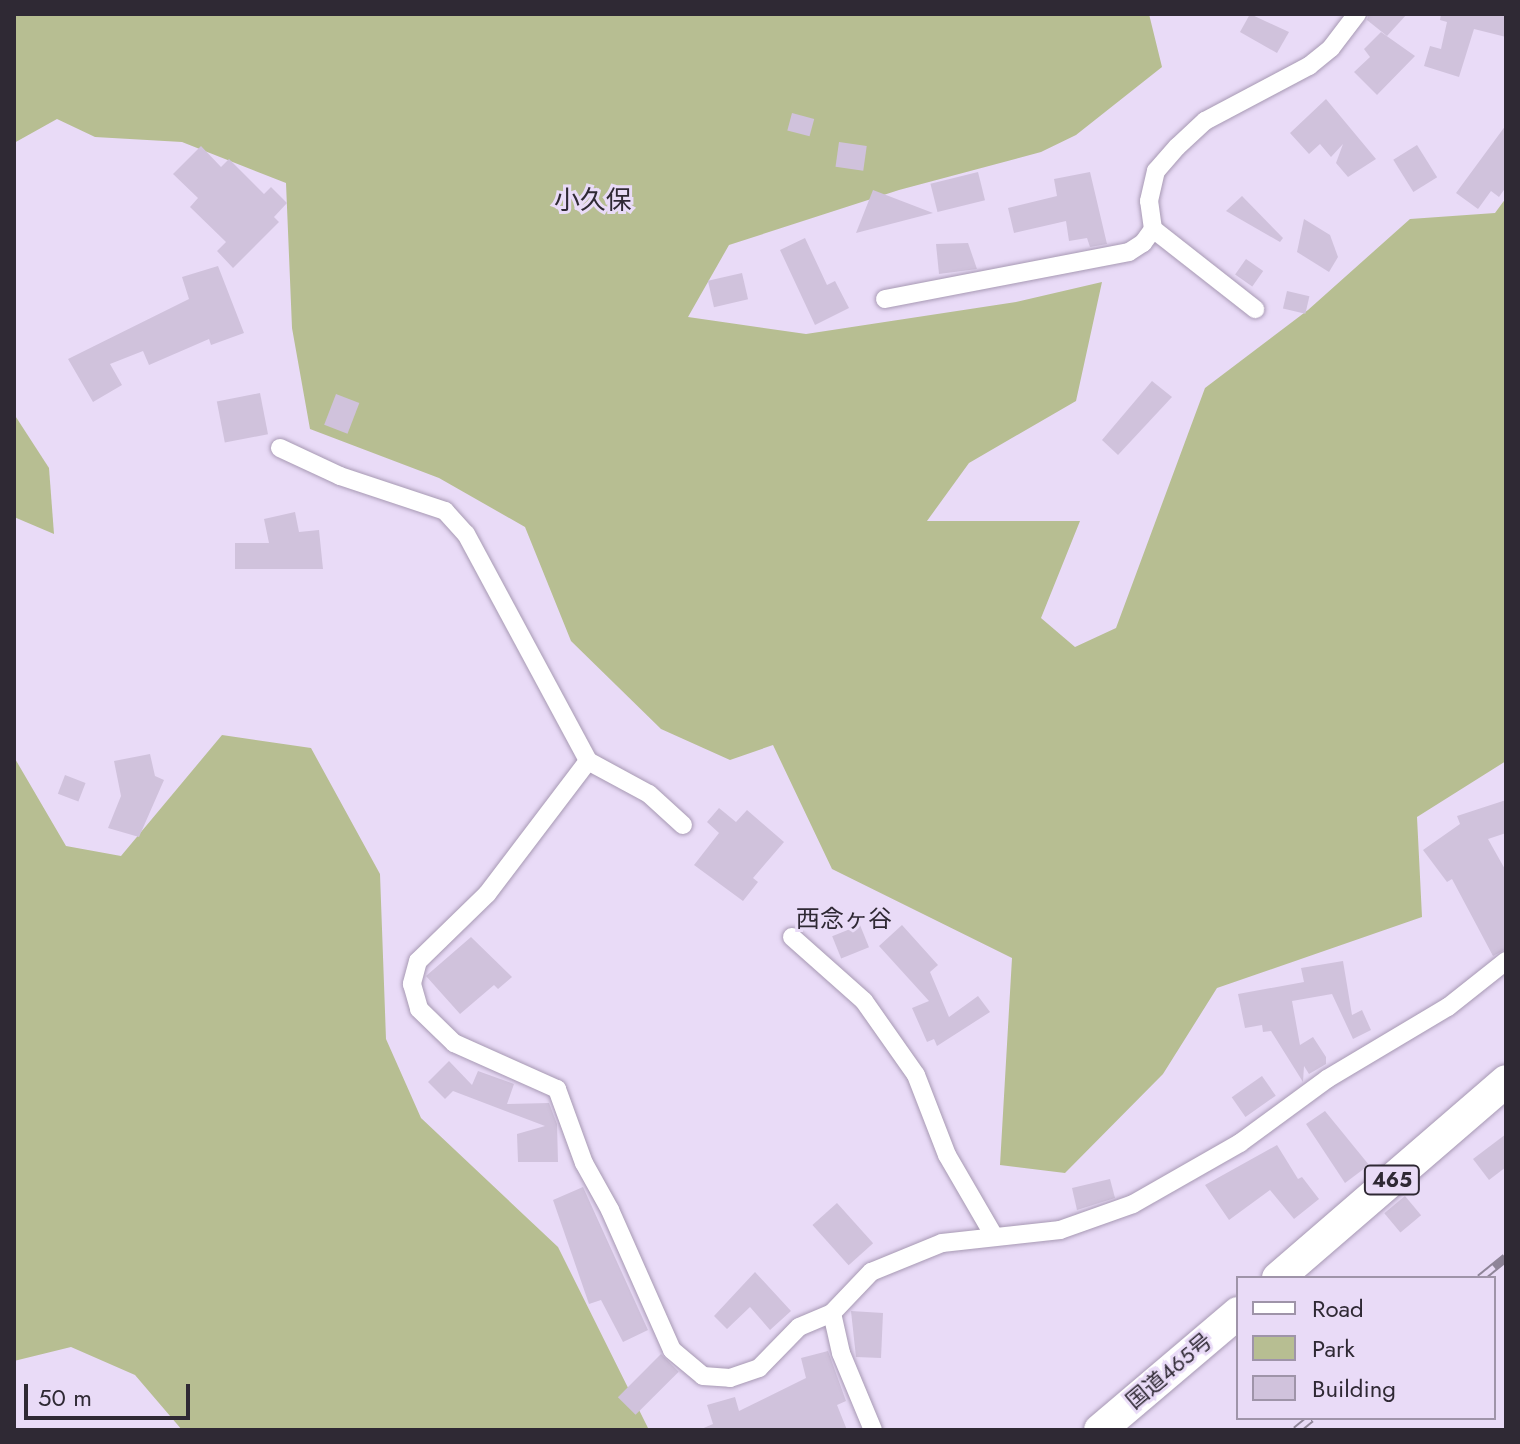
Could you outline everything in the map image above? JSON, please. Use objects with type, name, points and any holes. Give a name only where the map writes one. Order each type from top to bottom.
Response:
[{"type":"highway","name":"465","points":[[1280,1276],[1506,1081]]},
{"type":"highway","name":"国道465号","points":[[1100,1430],[1236,1315]]},
{"type":"street","points":[[1255,309],[1153,229],[1149,201],[1156,171],[1205,121],[1309,66],[1331,48],[1357,14]]},
{"type":"street","points":[[885,299],[1129,252],[1153,229]]},
{"type":"street","points":[[280,448],[340,476],[445,511],[466,534],[588,761],[649,794],[683,825]]},
{"type":"street","points":[[588,761],[487,894],[418,961],[412,984],[419,1009],[454,1043],[557,1089],[584,1163],[610,1210],[672,1350],[703,1376],[730,1378],[759,1368],[799,1327],[832,1313],[871,1272],[942,1243],[1060,1230],[1133,1204],[1240,1143],[1327,1079],[1448,1007],[1506,961]]},
{"type":"street","points":[[792,937],[864,1001],[916,1075],[947,1155],[994,1236]]},
{"type":"street","points":[[832,1313],[841,1353],[873,1430]]},
{"type":"green space","points":[[14,14],[1149,14],[1162,67],[1076,135],[1041,152],[899,190],[729,245],[688,317],[806,334],[1016,302],[1102,282],[1076,401],[969,463],[927,521],[1080,521],[1041,618],[1075,647],[1116,628],[1205,388],[1308,310],[1410,219],[1495,213],[1506,198],[1506,761],[1417,817],[1422,917],[1217,988],[1163,1074],[1065,1173],[1000,1165],[1012,958],[832,869],[773,745],[730,760],[661,729],[571,641],[525,527],[439,478],[310,429],[292,328],[286,183],[182,142],[95,137],[57,119],[14,143]]},
{"type":"green space","points":[[14,414],[49,468],[54,534],[14,517]]},
{"type":"green space","points":[[222,735],[311,748],[380,874],[386,1039],[421,1118],[558,1247],[649,1430],[182,1430],[135,1375],[71,1347],[14,1361],[14,757],[66,846],[121,856]]},
{"type":"building","points":[[1250,14],[1289,32],[1277,53],[1240,32]]},
{"type":"building","points":[[1369,14],[1407,14],[1387,36],[1367,20]]},
{"type":"building","points":[[1441,14],[1506,14],[1506,37],[1474,29],[1459,77],[1424,66],[1430,46],[1441,49],[1447,22],[1440,20]]},
{"type":"building","points":[[1381,32],[1415,56],[1377,95],[1354,72],[1370,57],[1364,49]]},
{"type":"building","points":[[1326,99],[1376,159],[1348,177],[1336,163],[1343,144],[1331,157],[1320,144],[1309,154],[1290,133]]},
{"type":"building","points":[[792,113],[814,119],[810,136],[787,130]]},
{"type":"building","points":[[1506,125],[1506,187],[1499,197],[1491,191],[1478,209],[1456,193]]},
{"type":"building","points":[[839,142],[867,146],[863,171],[836,167]]},
{"type":"building","points":[[1417,145],[1437,177],[1413,192],[1393,160]]},
{"type":"building","points":[[201,146],[221,167],[229,159],[264,194],[271,187],[287,203],[274,217],[279,222],[233,268],[217,251],[226,242],[190,207],[198,198],[173,174]]},
{"type":"building","points":[[978,172],[985,200],[937,212],[930,184]]},
{"type":"building","points":[[1090,172],[1107,244],[1090,247],[1087,238],[1069,241],[1066,221],[1014,233],[1008,208],[1057,196],[1054,179]]},
{"type":"building","points":[[873,190],[933,213],[856,233]]},
{"type":"building","points":[[1242,196],[1283,238],[1280,242],[1226,211]]},
{"type":"building","points":[[1304,219],[1330,235],[1338,257],[1329,272],[1297,252]]},
{"type":"building","points":[[805,238],[827,285],[835,281],[849,308],[815,325],[780,250]]},
{"type":"building","points":[[968,243],[977,269],[939,274],[936,244]]},
{"type":"building","points":[[1246,259],[1263,271],[1252,287],[1235,275]]},
{"type":"building","points":[[218,266],[244,333],[211,345],[209,339],[149,365],[143,351],[110,364],[122,385],[93,402],[68,359],[189,299],[182,277]]},
{"type":"building","points":[[742,273],[748,299],[714,307],[708,281]]},
{"type":"building","points":[[1287,291],[1309,296],[1305,314],[1283,309]]},
{"type":"building","points":[[1152,381],[1172,397],[1118,455],[1102,440]]},
{"type":"building","points":[[260,393],[268,434],[225,443],[217,401]]},
{"type":"building","points":[[336,394],[359,403],[348,434],[324,425]]},
{"type":"building","points":[[295,512],[299,532],[319,530],[323,569],[235,569],[235,543],[269,543],[264,519]]},
{"type":"building","points":[[150,754],[155,776],[164,780],[139,837],[108,828],[121,796],[114,761]]},
{"type":"building","points":[[65,775],[86,783],[78,802],[58,794]]},
{"type":"building","points":[[1506,800],[1506,833],[1488,839],[1506,871],[1506,949],[1493,956],[1452,879],[1447,882],[1423,850],[1460,824],[1457,816]]},
{"type":"building","points":[[719,808],[736,822],[747,810],[784,842],[753,878],[758,882],[743,901],[694,865],[719,833],[707,822]]},
{"type":"building","points":[[860,925],[869,947],[841,958],[832,936]]},
{"type":"building","points":[[902,925],[938,965],[930,972],[949,1017],[978,996],[990,1012],[937,1046],[934,1039],[927,1042],[912,1008],[929,1001],[879,946]]},
{"type":"building","points":[[471,937],[512,977],[498,989],[494,985],[460,1014],[426,976]]},
{"type":"building","points":[[1343,961],[1352,1015],[1362,1010],[1371,1030],[1353,1039],[1332,994],[1292,1001],[1300,1045],[1313,1037],[1326,1057],[1326,1064],[1309,1074],[1304,1066],[1303,1082],[1271,1031],[1263,1032],[1262,1025],[1245,1028],[1238,994],[1304,982],[1301,968]]},
{"type":"building","points":[[449,1061],[472,1085],[478,1071],[514,1084],[507,1104],[549,1103],[557,1124],[558,1162],[518,1162],[517,1134],[545,1126],[453,1091],[445,1099],[428,1082]]},
{"type":"building","points":[[1262,1076],[1276,1096],[1245,1117],[1232,1097]]},
{"type":"building","points":[[1325,1111],[1369,1165],[1345,1183],[1306,1124]]},
{"type":"building","points":[[1506,1134],[1506,1167],[1489,1180],[1473,1159]]},
{"type":"building","points":[[1277,1145],[1298,1179],[1302,1177],[1319,1199],[1294,1219],[1270,1190],[1229,1220],[1205,1185]]},
{"type":"building","points":[[1110,1179],[1115,1198],[1077,1210],[1072,1188]]},
{"type":"building","points":[[583,1187],[648,1330],[623,1342],[601,1300],[589,1304],[553,1200]]},
{"type":"building","points":[[1405,1196],[1421,1215],[1400,1233],[1384,1213]]},
{"type":"building","points":[[837,1203],[873,1243],[849,1265],[812,1225]]},
{"type":"building","points":[[755,1272],[791,1311],[770,1330],[750,1307],[727,1329],[714,1316]]},
{"type":"building","points":[[851,1311],[883,1313],[881,1358],[856,1357]]},
{"type":"building","points":[[828,1351],[846,1401],[837,1405],[847,1430],[699,1430],[713,1424],[707,1405],[735,1397],[739,1411],[806,1378],[801,1358]]},
{"type":"building","points":[[661,1354],[679,1372],[636,1415],[618,1397]]},
{"type":"railway","points":[[1482,1276],[1506,1257]]},
{"type":"railway","points":[[1296,1430],[1308,1420]]},
{"type":"district","name":"小久保","points":[[593,201]]},
{"type":"district","name":"西念ヶ谷","points":[[844,919]]}]
